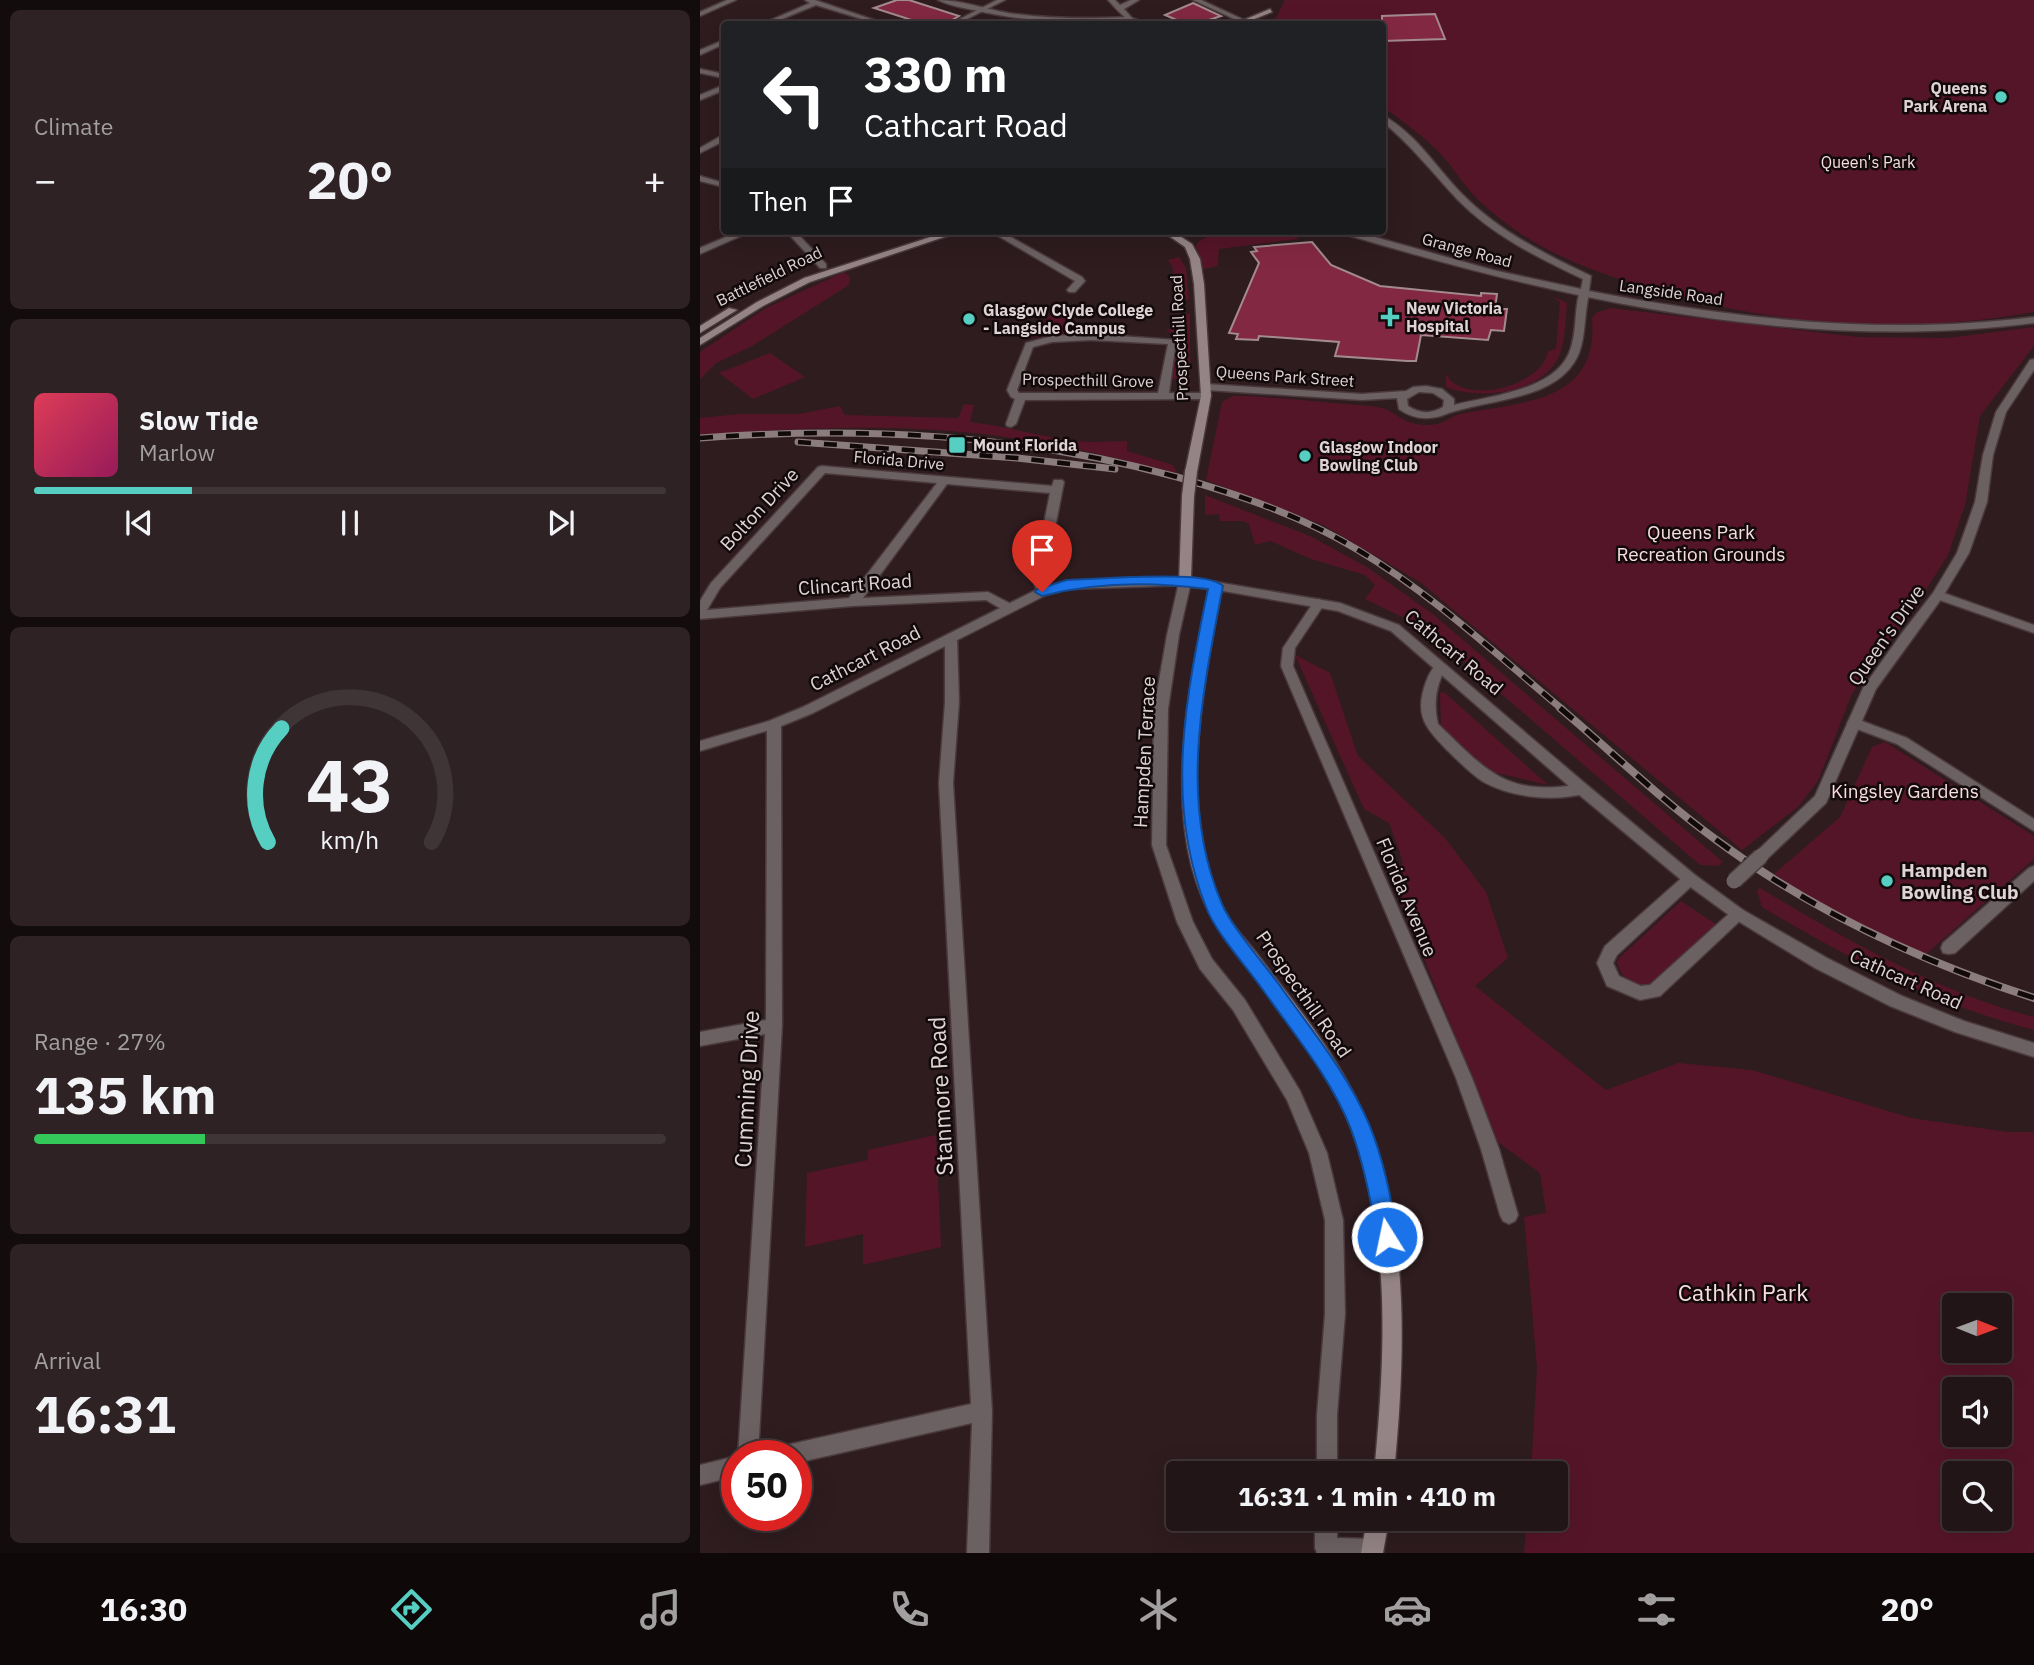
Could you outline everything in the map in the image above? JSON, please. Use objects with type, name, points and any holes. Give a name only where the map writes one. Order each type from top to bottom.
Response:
[{"type":"main road","points":[[1263,21],[1276,0]]},
{"type":"main road","points":[[1250,21],[1270,11]]},
{"type":"main road","name":"Battlefield Road","points":[[700,330],[759,295],[923,235]]},
{"type":"main road","name":"Battlefield Road","points":[[700,342],[775,295],[827,268],[944,235]]},
{"type":"main road","name":"Prospecthill Road","points":[[1172,235],[1189,246],[1195,259],[1202,308],[1206,392],[1188,496],[1185,582]]},
{"type":"main road","name":"Cathcart Road","points":[[1185,582],[1216,586]]},
{"type":"main road","name":"Prospecthill Road","points":[[1216,586],[1194,695],[1189,790],[1198,858],[1215,909],[1331,1071],[1360,1126],[1378,1182],[1387,1237],[1392,1338],[1385,1461]]},
{"type":"main road","points":[[1372,1551],[1376,1531]]},
{"type":"street","points":[[700,14],[733,0]]},
{"type":"street","points":[[941,0],[981,11],[1060,19],[1130,21]]},
{"type":"street","points":[[959,21],[1002,0]]},
{"type":"street","points":[[1112,0],[1130,21]]},
{"type":"street","points":[[1112,0],[1134,1]]},
{"type":"street","points":[[1196,0],[1233,14],[1258,16]]},
{"type":"street","points":[[771,21],[811,1],[871,21]]},
{"type":"street","points":[[1121,8],[1134,1]]},
{"type":"street","points":[[1233,14],[1241,21]]},
{"type":"street","points":[[700,53],[721,43]]},
{"type":"street","points":[[700,71],[721,75]]},
{"type":"street","points":[[700,98],[721,88]]},
{"type":"street","points":[[1386,120],[1410,140],[1469,206],[1496,228],[1531,251],[1588,278],[1578,314],[1576,347],[1569,363],[1547,381],[1524,390],[1444,411]]},
{"type":"street","points":[[700,151],[721,140]]},
{"type":"street","points":[[700,178],[721,184]]},
{"type":"street","points":[[700,251],[738,235]]},
{"type":"street","points":[[794,235],[827,268]]},
{"type":"street","points":[[1001,235],[1079,279],[1072,290]]},
{"type":"street","name":"Grange Road","points":[[1357,235],[1456,265],[1584,294]]},
{"type":"street","name":"Langside Road","points":[[1584,294],[1688,312],[1819,327],[1940,330],[1981,328],[2034,320]]},
{"type":"street","name":"Prospecthill Grove","points":[[1163,397],[1173,342],[1159,340],[1056,338],[1034,341],[1029,345],[1012,390],[1015,395],[1021,397],[1163,397],[1206,392]]},
{"type":"street","name":"Queen's Drive","points":[[1717,898],[1821,799],[1854,723],[1882,669],[1938,595],[1962,554],[1973,527],[2001,412],[2028,376],[2034,362]]},
{"type":"street","name":"Queens Park Street","points":[[1206,392],[1362,397],[1405,394],[1425,388],[1440,391]]},
{"type":"street","points":[[1440,391],[1495,398]]},
{"type":"street","points":[[1440,391],[1450,403],[1444,411]]},
{"type":"street","points":[[1403,407],[1401,402],[1405,394]]},
{"type":"street","points":[[1011,424],[1021,397]]},
{"type":"street","name":"Queens Park Street","points":[[1362,397],[1403,407],[1421,415],[1444,411]]},
{"type":"street","name":"Florida Drive","points":[[822,470],[1057,485],[1039,579],[1042,592]]},
{"type":"street","name":"Bolton Drive","points":[[700,613],[724,575],[822,470]]},
{"type":"street","points":[[853,602],[945,479]]},
{"type":"street","name":"Bolton Drive","points":[[700,588],[724,575]]},
{"type":"street","name":"Cathcart Road","points":[[700,746],[774,724],[1042,592],[1067,585],[1185,582]]},
{"type":"street","name":"Hampden Terrace","points":[[1185,582],[1172,635],[1161,709],[1158,845],[1185,922],[1206,964],[1239,1005],[1294,1096],[1318,1153],[1335,1220],[1335,1314],[1326,1461]]},
{"type":"street","name":"Cathcart Road","points":[[1216,586],[1319,603],[1360,613],[1395,628],[1582,789],[1690,879],[1738,914],[1821,963],[1896,1001],[1961,1027],[2034,1050]]},
{"type":"street","points":[[1938,595],[2034,629]]},
{"type":"street","name":"Clincart Road","points":[[700,613],[988,596],[1009,608]]},
{"type":"street","name":"Florida Avenue","points":[[1319,603],[1289,648],[1287,666],[1472,1098],[1500,1179],[1509,1215]]},
{"type":"street","name":"Stanmore Road","points":[[951,637],[952,702],[946,783],[982,1412],[978,1553]]},
{"type":"street","points":[[1441,666],[1433,675],[1430,687],[1432,726],[1484,776],[1503,784],[1554,794],[1582,789]]},
{"type":"street","points":[[1854,723],[1902,741],[2034,826]]},
{"type":"street","name":"Cumming Drive","points":[[749,1440],[774,1025],[774,724]]},
{"type":"street","points":[[1949,948],[2034,873]]},
{"type":"street","points":[[1690,879],[1611,951],[1605,963],[1613,981],[1640,993],[1654,991],[1738,914]]},
{"type":"street","points":[[700,1039],[774,1025]]},
{"type":"street","points":[[812,1449],[982,1412]]},
{"type":"street","points":[[700,1475],[721,1470]]},
{"type":"street","points":[[1326,1531],[1326,1548],[1372,1551]]},
{"type":"green space","name":"Queen's Park","points":[[1285,0],[2034,0],[2034,312],[1936,323],[1838,323],[1741,311],[1628,282],[1593,270],[1529,239],[1497,216],[1470,191],[1437,150],[1386,109],[1386,21],[1274,21]]},
{"type":"green space","points":[[1209,235],[1297,235],[1297,239],[1219,249],[1218,266],[1203,269],[1196,246]]},
{"type":"green space","points":[[1179,257],[1186,268],[1189,299],[1176,303],[1173,269],[1168,260]]},
{"type":"green space","points":[[844,272],[850,277],[849,285],[752,346],[716,363],[700,379],[700,352],[766,308]]},
{"type":"green space","points":[[1552,296],[1567,303],[1562,349],[1547,373],[1535,381],[1506,391],[1474,393],[1446,387],[1446,374],[1455,384],[1468,389],[1484,390],[1502,388],[1532,374],[1543,363],[1548,351],[1556,349],[1560,302]]},
{"type":"green space","name":"Queens Park Recreation Grounds","points":[[1610,308],[1858,337],[1948,338],[2034,327],[2034,346],[1980,416],[1965,505],[1948,555],[1908,618],[1867,670],[1851,696],[1818,781],[1798,807],[1742,850],[1420,582],[1323,525],[1206,480],[1222,402],[1233,396],[1373,406],[1388,410],[1411,423],[1438,424],[1460,414],[1534,400],[1571,382],[1584,366],[1591,345],[1592,318],[1596,313]]},
{"type":"green space","points":[[1053,310],[1071,311],[1065,326],[1067,333],[1028,338],[1039,322],[1045,322]]},
{"type":"green space","points":[[1182,314],[1190,314],[1190,392],[1186,391],[1186,379],[1170,379],[1178,336],[1165,330],[1172,329],[1174,321]]},
{"type":"green space","points":[[770,353],[805,377],[753,399],[719,373]]},
{"type":"green space","points":[[964,404],[974,405],[970,422],[1077,441],[1127,441],[1127,451],[1173,465],[1177,473],[1043,443],[962,432],[864,428],[700,435],[700,418],[740,414],[799,414],[840,406],[845,415],[958,418]]},
{"type":"green space","points":[[1205,495],[1310,536],[1367,567],[1434,615],[1723,862],[1718,866],[1700,865],[1426,629],[1365,599],[1375,585],[1365,575],[1311,559],[1270,541],[1255,545],[1249,524],[1243,521],[1220,521],[1219,514],[1205,515]]},
{"type":"green space","name":"Cathkin Park","points":[[1295,655],[1330,673],[1358,756],[1445,838],[1486,892],[1508,958],[1475,986],[1606,1090],[1678,1063],[1752,1070],[1911,1118],[2008,1132],[2034,1132],[2034,1553],[1524,1553],[1526,1531],[1568,1531],[1568,1461],[1532,1461],[1537,1368],[1524,1217],[1546,1213],[1540,1173],[1498,1142],[1392,879],[1403,862],[1389,823],[1364,809]]},
{"type":"green space","points":[[1444,692],[1548,785],[1489,771],[1441,726],[1440,693]]},
{"type":"green space","name":"Kingsley Gardens","points":[[1885,742],[2034,836],[2034,859],[1925,955],[1846,920],[1774,874],[1840,817],[1872,747]]},
{"type":"green space","points":[[1760,888],[1824,926],[1927,979],[1998,1007],[2034,1017],[2034,1030],[1998,1020],[1928,994],[1860,962],[1762,907],[1757,891]]},
{"type":"green space","points":[[1681,901],[1720,927],[1667,975],[1651,983],[1637,985],[1625,979],[1617,962],[1620,957]]},
{"type":"green space","points":[[936,1135],[941,1247],[863,1265],[863,1234],[805,1247],[807,1173],[868,1160],[868,1150]]},
{"type":"building","points":[[897,0],[909,0],[959,16],[950,21],[915,21],[874,8]]},
{"type":"building","points":[[1193,3],[1221,16],[1206,21],[1179,21],[1165,15]]},
{"type":"building","points":[[1435,14],[1445,39],[1386,41],[1386,21],[1382,21],[1382,16]]},
{"type":"building","name":"New Victoria Hospital","points":[[1312,242],[1331,265],[1380,286],[1481,296],[1481,293],[1497,294],[1495,309],[1507,309],[1504,331],[1491,330],[1488,340],[1421,335],[1416,361],[1335,356],[1339,342],[1259,336],[1258,340],[1236,339],[1238,334],[1229,333],[1259,263],[1251,252],[1257,251],[1254,247]]},
{"type":"railway","points":[[700,438],[821,433],[940,437],[1000,443],[1118,462],[1224,491],[1315,527],[1385,567],[1463,625],[1562,709]]},
{"type":"railway","points":[[798,442],[1017,458],[1115,469]]},
{"type":"railway","points":[[1560,708],[1695,824],[1790,889],[1868,932],[1908,950],[1949,968],[2034,998]]},
{"type":"place","name":"Queens Park Arena","points":[[2001,97]]},
{"type":"place","name":"New Victoria Hospital","points":[[1390,317]]},
{"type":"place","name":"Glasgow Clyde College - Langside Campus","points":[[969,319]]},
{"type":"place","name":"Mount Florida","points":[[957,445]]},
{"type":"place","name":"Glasgow Indoor Bowling Club","points":[[1305,456]]},
{"type":"place","name":"Hampden Bowling Club","points":[[1887,881]]},
{"type":"route","points":[[1042,592],[1067,585],[1130,581],[1185,582],[1216,586],[1194,695],[1189,790],[1198,858],[1215,909],[1331,1071],[1360,1126],[1378,1182],[1387,1237]]}]
